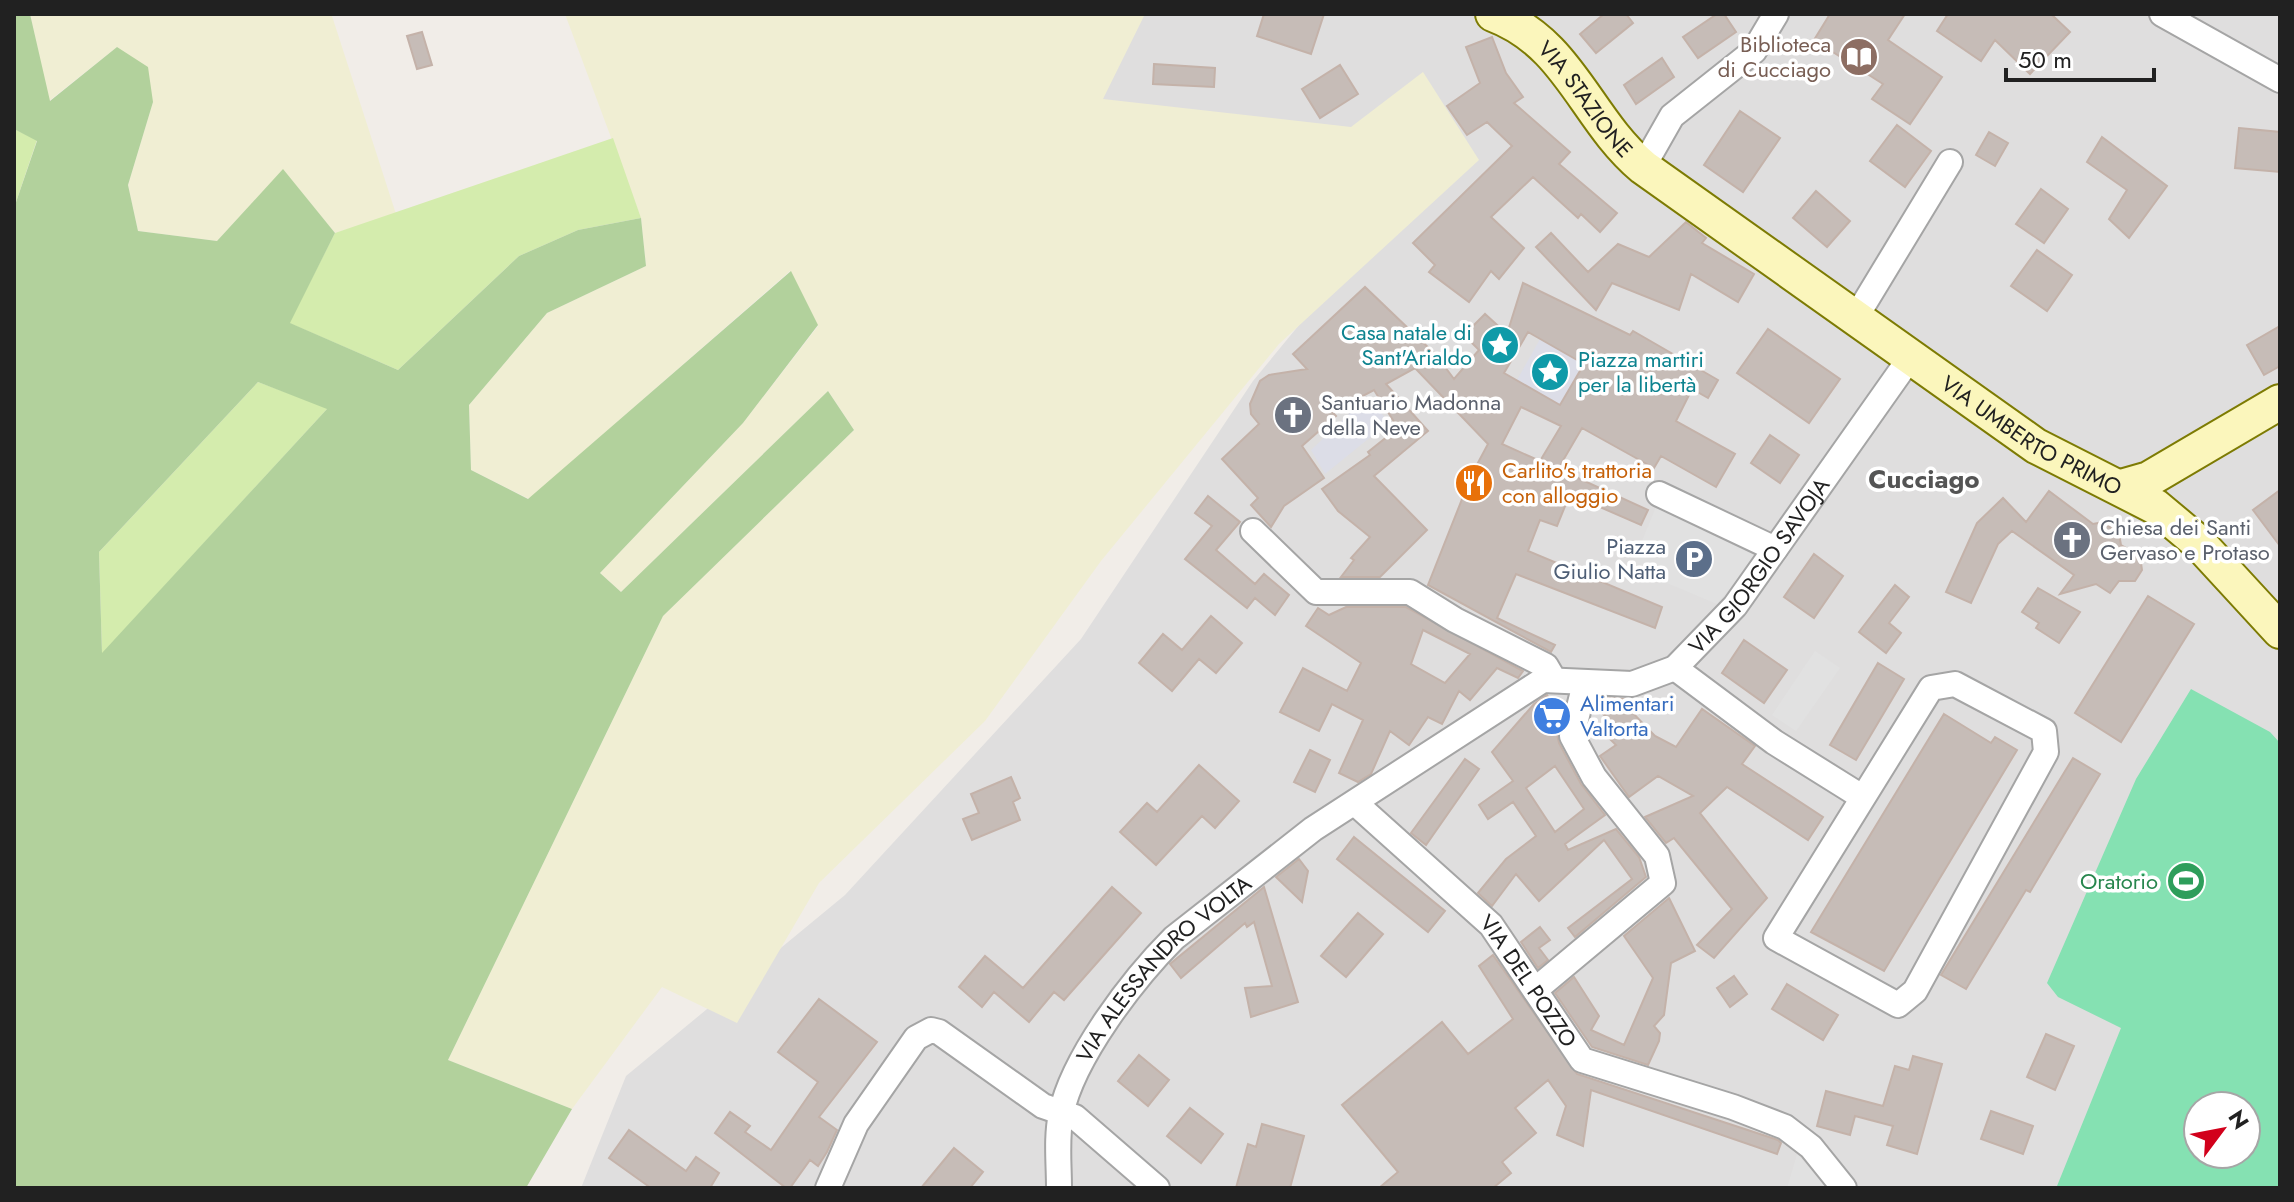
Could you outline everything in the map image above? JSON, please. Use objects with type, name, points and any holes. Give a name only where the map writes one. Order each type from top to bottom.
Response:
[{"type":"main road","name":"VIA STAZIONE","points":[[1493,14],[1531,33],[1551,50],[1606,131],[1643,167],[1675,189]]},
{"type":"main road","name":"VIA UMBERTO PRIMO","points":[[1675,189],[2036,446],[2121,487],[2175,523],[2280,631]]},
{"type":"main road","points":[[2121,487],[2149,479],[2280,402]]},
{"type":"main road","points":[[2175,523],[2170,507],[2173,487],[2193,455]]},
{"type":"street","points":[[2162,14],[2280,80]]},
{"type":"street","points":[[1643,167],[1672,116],[1754,51],[1765,20]]},
{"type":"street","points":[[1856,317],[1950,162]]},
{"type":"street","name":"VIA GIORGIO SAVOJA","points":[[1553,678],[1585,683],[1632,684],[1675,668],[1735,606],[1910,358]]},
{"type":"street","points":[[1659,494],[1775,549]]},
{"type":"street","points":[[1253,531],[1316,592],[1410,592],[1455,620],[1546,666],[1553,678]]},
{"type":"street","points":[[1675,668],[1774,742],[1862,797]]},
{"type":"street","name":"VIA ALESSANDRO VOLTA","points":[[1059,1188],[1061,1114],[1081,1066],[1154,958],[1272,859],[1531,688],[1553,678]]},
{"type":"street","points":[[1535,990],[1663,883],[1657,856],[1594,777],[1572,736],[1585,683]]},
{"type":"street","points":[[1955,684],[2044,731],[2046,752],[1915,991],[1898,1005],[1776,938],[1862,797],[1931,688],[1955,684]]},
{"type":"street","name":"VIA DEL POZZO","points":[[1355,803],[1372,823],[1469,902],[1491,925],[1582,1060],[1733,1107],[1785,1127],[1811,1147],[1844,1188]]},
{"type":"street","points":[[828,1188],[856,1124],[922,1033],[939,1032],[1043,1106],[1075,1117],[1157,1188]]},
{"type":"shaded area","points":[[30,14],[332,16],[396,214],[335,233],[283,170],[217,241],[138,231],[128,185],[153,102],[117,47],[49,101]]},
{"type":"shaded area","points":[[565,14],[1145,14],[1103,99],[1351,127],[1423,72],[1479,160],[1279,344],[1101,561],[985,721],[819,883],[737,1023],[662,987],[572,1109],[448,1060],[663,616],[854,430],[828,391],[621,592],[600,573],[743,423],[818,326],[790,271],[529,499],[471,470],[469,405],[547,313],[646,266],[641,218]]},
{"type":"shaded area","points":[[1112,14],[2280,14],[2280,1188],[581,1188],[626,1076],[845,895],[1081,639],[1253,381],[1448,144],[1365,144],[1102,119],[1074,76]]},
{"type":"shaded area","name":"Piazza martiri per la libertà","points":[[1540,339],[1584,364],[1560,405],[1517,380]]},
{"type":"shaded area","points":[[1367,397],[1389,422],[1325,474],[1311,450]]},
{"type":"shaded area","name":"Piazza Giulio Natta","points":[[1658,502],[1761,551],[1717,604],[1631,568]]},
{"type":"shaded area","points":[[1815,651],[1840,668],[1796,731],[1772,715]]},
{"type":"shaded area","points":[[1797,1154],[1827,1188],[1787,1188]]},
{"type":"green space","points":[[14,14],[30,14],[50,101],[117,47],[148,67],[153,102],[128,185],[138,231],[217,241],[283,169],[335,233],[290,323],[398,370],[519,256],[578,230],[641,218],[646,266],[547,313],[469,405],[471,470],[528,499],[791,271],[818,325],[743,423],[600,573],[621,592],[828,391],[854,430],[663,616],[448,1060],[572,1109],[526,1188],[14,1188],[14,208],[37,141],[14,129]],"holes":[[[258,382],[327,409],[102,653],[99,552]]]},
{"type":"green space","points":[[14,129],[37,140],[14,208]]},
{"type":"green space","points":[[613,138],[641,218],[578,230],[519,256],[398,370],[289,323],[335,233]]},
{"type":"green space","points":[[258,382],[328,408],[102,654],[99,552]]},
{"type":"green space","name":"Oratorio","points":[[2191,689],[2270,732],[2280,743],[2280,1188],[2057,1186],[2121,1028],[2058,997],[2047,983],[2136,779]]},
{"type":"building","points":[[1264,14],[1324,14],[1311,54],[1257,36]]},
{"type":"building","points":[[1604,14],[1626,14],[1633,23],[1596,53],[1580,34]]},
{"type":"building","points":[[1717,14],[1724,14],[1736,32],[1698,58],[1683,37]]},
{"type":"building","points":[[1830,14],[1905,14],[1888,40],[1942,77],[1910,124],[1872,99],[1883,84],[1814,40]]},
{"type":"building","points":[[1948,14],[2051,14],[2070,32],[2030,74],[1995,40],[1981,61],[1937,31]]},
{"type":"building","points":[[422,32],[432,65],[417,69],[407,36]]},
{"type":"building","points":[[1492,37],[1506,73],[1523,97],[1514,103],[1570,152],[1559,164],[1617,213],[1600,232],[1581,214],[1578,218],[1533,177],[1491,217],[1524,248],[1499,279],[1491,271],[1469,302],[1429,272],[1435,265],[1413,243],[1512,146],[1487,122],[1467,135],[1447,106],[1480,83],[1466,47]]},
{"type":"building","points":[[1662,58],[1674,77],[1636,104],[1624,85]]},
{"type":"building","points":[[1154,64],[1215,68],[1214,87],[1153,84]]},
{"type":"building","points":[[1340,65],[1358,94],[1320,118],[1302,89]]},
{"type":"building","points":[[1740,111],[1780,138],[1743,192],[1704,165]]},
{"type":"building","points":[[1897,125],[1931,151],[1905,187],[1870,161]]},
{"type":"building","points":[[2239,128],[2280,132],[2280,172],[2235,168]]},
{"type":"building","points":[[1989,132],[2008,143],[1995,166],[1976,155]]},
{"type":"building","points":[[2102,137],[2167,186],[2129,238],[2109,219],[2127,190],[2087,162]]},
{"type":"building","points":[[2041,189],[2068,209],[2044,243],[2016,224]]},
{"type":"building","points":[[1816,191],[1850,221],[1827,247],[1793,218]]},
{"type":"building","points":[[1686,222],[1706,238],[1702,243],[1754,274],[1738,302],[1691,274],[1679,310],[1612,283],[1596,310],[1536,247],[1551,233],[1588,272],[1618,244],[1649,257]]},
{"type":"building","points":[[2037,250],[2072,275],[2047,311],[2011,286]]},
{"type":"building","points":[[1523,283],[1630,335],[1633,331],[1718,380],[1708,398],[1692,389],[1676,421],[1735,454],[1716,487],[1661,456],[1654,468],[1582,428],[1558,469],[1648,510],[1641,525],[1570,494],[1557,526],[1540,520],[1528,551],[1662,607],[1655,628],[1516,574],[1497,618],[1555,645],[1551,652],[1428,585],[1472,474],[1488,444],[1415,368],[1386,384],[1428,431],[1374,476],[1427,530],[1380,577],[1341,577],[1354,560],[1351,558],[1370,537],[1338,511],[1322,489],[1370,455],[1368,452],[1398,428],[1374,390],[1332,412],[1336,416],[1302,446],[1324,478],[1284,506],[1271,527],[1251,505],[1258,498],[1222,459],[1259,424],[1251,414],[1250,404],[1260,381],[1269,375],[1307,369],[1293,354],[1365,287],[1436,355],[1454,379],[1479,350],[1464,335],[1485,314],[1507,334]],"holes":[[[1528,332],[1584,364],[1560,405],[1504,373]],[[1521,407],[1561,426],[1540,461],[1502,444]]]},
{"type":"building","points":[[2280,326],[2280,366],[2264,375],[2247,345]]},
{"type":"building","points":[[1768,329],[1840,379],[1809,423],[1737,373]]},
{"type":"building","points":[[1770,435],[1799,455],[1780,483],[1751,463]]},
{"type":"building","points":[[2280,490],[2280,546],[2253,510]]},
{"type":"building","name":"Chiesa dei Santi Gervaso e Protaso","points":[[2049,491],[2093,524],[2103,522],[2119,534],[2121,545],[2140,556],[2142,570],[2135,581],[2119,581],[2110,593],[2096,584],[2060,594],[2074,575],[2012,531],[1998,544],[1971,603],[1946,592],[1977,523],[2003,498],[2026,522]]},
{"type":"building","points":[[1208,496],[1240,522],[1216,550],[1255,584],[1264,574],[1289,595],[1275,615],[1255,598],[1247,608],[1185,559],[1212,526],[1195,513]]},
{"type":"building","points":[[1814,554],[1843,576],[1814,618],[1784,597]]},
{"type":"building","points":[[1895,585],[1909,597],[1889,623],[1901,633],[1886,653],[1859,632]]},
{"type":"building","points":[[2038,588],[2080,612],[2059,643],[2036,628],[2039,623],[2022,612]]},
{"type":"building","points":[[2148,596],[2194,624],[2121,742],[2075,713]]},
{"type":"building","points":[[1346,607],[1406,607],[1523,671],[1518,678],[1497,668],[1470,700],[1459,691],[1442,724],[1428,717],[1409,745],[1390,731],[1371,774],[1358,782],[1339,773],[1363,720],[1332,704],[1319,731],[1280,712],[1303,668],[1347,691],[1361,663],[1306,626],[1318,608],[1329,615]],"holes":[[[1423,630],[1470,654],[1445,683],[1411,664]]]},
{"type":"building","points":[[1211,616],[1242,643],[1216,673],[1199,659],[1172,691],[1139,663],[1163,634],[1182,650]]},
{"type":"building","points":[[1744,640],[1787,670],[1764,703],[1722,673]]},
{"type":"building","points":[[1878,663],[1904,679],[1856,760],[1830,745]]},
{"type":"building","points":[[1547,695],[1561,717],[1555,726],[1559,743],[1581,784],[1605,815],[1565,844],[1568,850],[1616,829],[1639,857],[1646,877],[1575,937],[1568,928],[1632,879],[1604,840],[1539,901],[1516,874],[1492,906],[1478,893],[1506,859],[1536,836],[1513,802],[1488,819],[1479,805],[1513,781],[1492,752],[1534,704]],"holes":[[[1555,766],[1584,809],[1555,832],[1526,788]]]},
{"type":"building","points":[[1605,698],[1627,699],[1628,708],[1655,736],[1676,747],[1702,709],[1755,746],[1742,764],[1823,817],[1808,840],[1727,787],[1700,813],[1767,898],[1714,958],[1697,945],[1732,909],[1674,838],[1666,843],[1645,817],[1693,796],[1658,776],[1629,797],[1600,756],[1616,745],[1609,738],[1615,726],[1598,709]]},
{"type":"building","points":[[1944,714],[1991,743],[1995,737],[2017,750],[1884,971],[1811,932]]},
{"type":"building","points":[[1310,750],[1330,760],[1315,792],[1294,782]]},
{"type":"building","points":[[2073,758],[2100,774],[2030,892],[2026,890],[1966,989],[1941,975]]},
{"type":"building","points":[[1465,759],[1479,769],[1426,845],[1411,833]]},
{"type":"building","points":[[1199,765],[1239,801],[1215,828],[1202,816],[1156,865],[1120,832],[1147,803],[1157,812]]},
{"type":"building","points":[[1011,777],[1020,798],[1013,802],[1020,820],[972,840],[963,819],[979,813],[971,794]]},
{"type":"building","points":[[1354,837],[1445,911],[1428,932],[1337,859]]},
{"type":"building","points":[[1299,859],[1308,871],[1302,902],[1276,877]]},
{"type":"building","points":[[1112,887],[1141,913],[1064,1000],[1054,992],[1029,1022],[994,992],[982,1007],[959,987],[985,956],[1023,988]]},
{"type":"building","points":[[1264,887],[1298,1002],[1251,1017],[1245,988],[1272,986],[1254,922],[1247,927],[1245,923],[1181,978],[1170,964]]},
{"type":"building","points":[[1669,898],[1695,951],[1671,963],[1664,1015],[1654,1026],[1660,1033],[1659,1041],[1648,1065],[1592,1047],[1555,993],[1574,977],[1599,1016],[1591,1030],[1624,1045],[1653,978],[1624,936]]},
{"type":"building","points":[[1358,913],[1383,934],[1346,977],[1321,956]]},
{"type":"building","points":[[1540,927],[1550,940],[1539,948],[1548,960],[1538,968],[1521,942]]},
{"type":"building","points":[[1493,955],[1577,1074],[1778,1140],[1781,1143],[1777,1154],[1591,1090],[1583,1146],[1557,1135],[1566,1106],[1548,1080],[1515,1108],[1536,1133],[1502,1162],[1511,1173],[1493,1188],[1379,1188],[1398,1172],[1342,1105],[1442,1022],[1468,1054],[1513,1019],[1479,966]]},
{"type":"building","points":[[1734,976],[1747,994],[1730,1007],[1717,988]]},
{"type":"building","points":[[1787,984],[1838,1015],[1823,1040],[1772,1009]]},
{"type":"building","points":[[819,999],[877,1042],[819,1117],[837,1130],[827,1152],[818,1166],[810,1160],[790,1188],[786,1188],[715,1133],[730,1112],[750,1126],[745,1132],[771,1150],[818,1082],[778,1052]]},
{"type":"building","points":[[2046,1034],[2074,1046],[2055,1090],[2027,1077]]},
{"type":"building","points":[[1139,1055],[1169,1080],[1148,1106],[1118,1081]]},
{"type":"building","points":[[1913,1056],[1942,1064],[1917,1154],[1887,1145],[1893,1126],[1855,1116],[1850,1135],[1817,1126],[1826,1091],[1883,1106],[1895,1066],[1909,1070]]},
{"type":"building","points":[[1190,1108],[1223,1134],[1201,1163],[1167,1136]]},
{"type":"building","points":[[1991,1111],[2033,1126],[2023,1154],[1981,1139]]},
{"type":"building","points":[[1262,1124],[1304,1136],[1290,1188],[1236,1188],[1248,1144],[1256,1147]]},
{"type":"building","points":[[629,1130],[686,1171],[696,1157],[719,1173],[710,1188],[651,1188],[609,1158]]},
{"type":"building","points":[[954,1148],[983,1172],[970,1188],[921,1188]]},
{"type":"place","name":"Biblioteca di Cucciago","points":[[1859,57]]},
{"type":"place","name":"Casa natale di Sant'Arialdo","points":[[1500,345]]},
{"type":"place","name":"Piazza martiri per la libertà","points":[[1550,372]]},
{"type":"place","name":"Santuario Madonna della Neve","points":[[1293,415]]},
{"type":"place","name":"Carlito's trattoria con alloggio","points":[[1474,483]]},
{"type":"place","name":"Chiesa dei Santi Gervaso e Protaso","points":[[2072,540]]},
{"type":"place","name":"Piazza Giulio Natta","points":[[1694,559]]},
{"type":"place","name":"Alimentari Valtorta","points":[[1552,716]]},
{"type":"place","name":"Oratorio","points":[[2186,881]]},
{"type":"district","name":"Cucciago","points":[[1924,479]]}]
